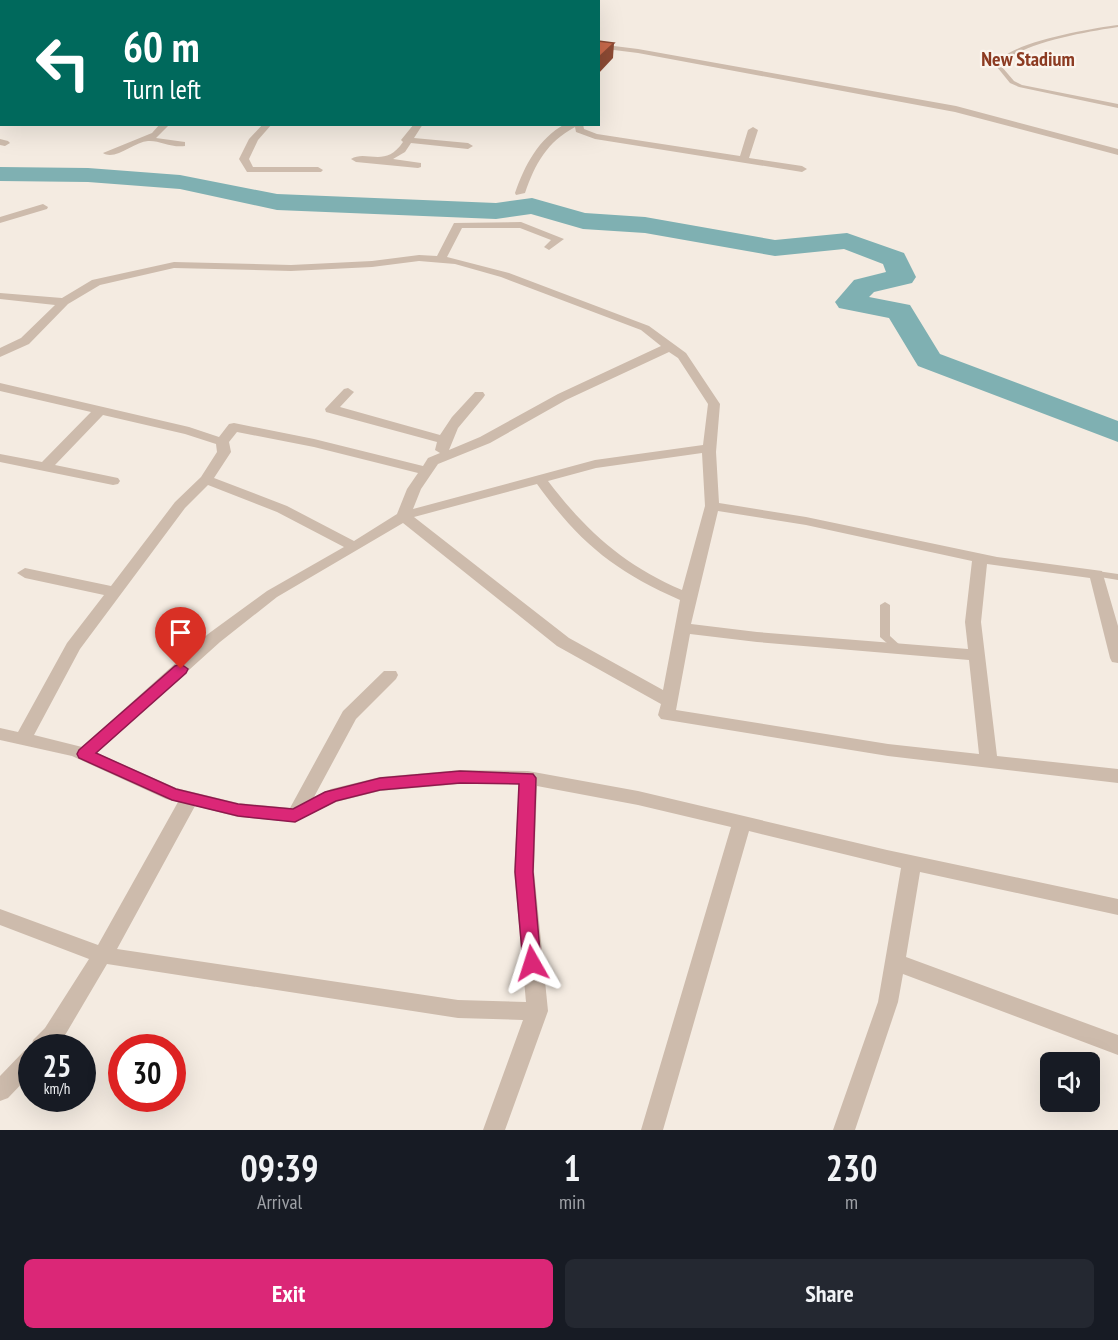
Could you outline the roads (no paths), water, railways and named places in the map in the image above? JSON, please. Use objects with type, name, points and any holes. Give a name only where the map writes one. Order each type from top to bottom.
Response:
[{"type":"street","points":[[600,46],[650,53],[956,109],[1118,152]]},
{"type":"street","points":[[108,153],[155,135],[164,126]]},
{"type":"street","points":[[266,126],[254,139],[244,159],[250,170],[318,170]]},
{"type":"street","points":[[384,161],[402,150],[416,126]]},
{"type":"street","points":[[520,193],[530,163],[538,151],[570,126]]},
{"type":"street","points":[[579,126],[579,130],[595,136],[802,169]]},
{"type":"street","points":[[744,159],[753,129]]},
{"type":"street","points":[[148,138],[165,143],[182,144]]},
{"type":"street","points":[[406,140],[468,146]]},
{"type":"street","points":[[356,159],[418,165]]},
{"type":"street","points":[[0,220],[43,207]]},
{"type":"street","points":[[440,260],[458,225],[521,225],[560,239],[549,247]]},
{"type":"street","points":[[0,352],[25,341],[63,302],[96,282],[174,265],[291,268],[372,264],[419,258],[456,261],[505,275],[645,328],[682,356],[714,404],[709,448],[712,506],[688,598],[667,715],[888,750],[1118,776]]},
{"type":"street","points":[[0,296],[63,302]]},
{"type":"street","points":[[403,516],[414,489],[433,461],[485,441],[561,397],[671,346]]},
{"type":"street","points":[[0,387],[189,431],[222,442]]},
{"type":"street","points":[[348,392],[331,409],[443,440]]},
{"type":"street","points":[[441,456],[443,440],[479,395]]},
{"type":"street","points":[[45,466],[99,411]]},
{"type":"street","points":[[222,442],[234,428],[314,443],[426,471]]},
{"type":"street","points":[[23,739],[73,647],[180,505],[206,480],[224,452],[222,442]]},
{"type":"street","points":[[85,754],[214,638],[272,594],[386,529],[403,516],[595,464],[709,448]]},
{"type":"street","points":[[0,458],[113,481]]},
{"type":"street","points":[[540,479],[564,512],[586,536],[621,566],[652,584],[688,598]]},
{"type":"street","points":[[206,480],[266,501],[323,527],[354,547]]},
{"type":"street","points":[[712,506],[806,521],[980,558],[1097,574],[1118,658]]},
{"type":"street","points":[[403,516],[563,642],[669,701]]},
{"type":"street","points":[[980,558],[974,622],[989,761]]},
{"type":"street","points":[[25,573],[114,592]]},
{"type":"street","points":[[682,628],[976,655]]},
{"type":"street","points":[[295,815],[350,716],[390,675]]},
{"type":"street","points":[[0,734],[85,754],[172,794],[238,810],[295,815],[331,796],[380,784],[460,777],[528,778],[638,798],[1118,908]]},
{"type":"street","points":[[494,1130],[537,1011],[524,872],[528,778]]},
{"type":"street","points":[[54,1034],[102,955],[190,798]]},
{"type":"street","points":[[652,1130],[742,822]]},
{"type":"street","points":[[844,1130],[888,1002],[912,862]]},
{"type":"street","points":[[0,917],[102,955],[458,1009],[537,1011]]},
{"type":"street","points":[[895,962],[1118,1045]]},
{"type":"street","points":[[0,1091],[18,1072]]},
{"type":"lane","points":[[1118,26],[1101,28],[1028,48],[1003,59],[999,67],[1012,82],[1021,86],[1118,106]]},
{"type":"lane","points":[[1097,574],[1118,577]]},
{"type":"lane","points":[[885,605],[885,637],[899,649]]},
{"type":"waterway","points":[[0,174],[88,175],[180,182],[277,202],[496,211],[532,206],[583,221],[645,225],[775,248],[847,241],[894,259],[902,277],[864,286],[849,302],[900,311],[929,360],[1118,432]]},
{"type":"district","name":"New Stadium","points":[[1028,59]]}]
